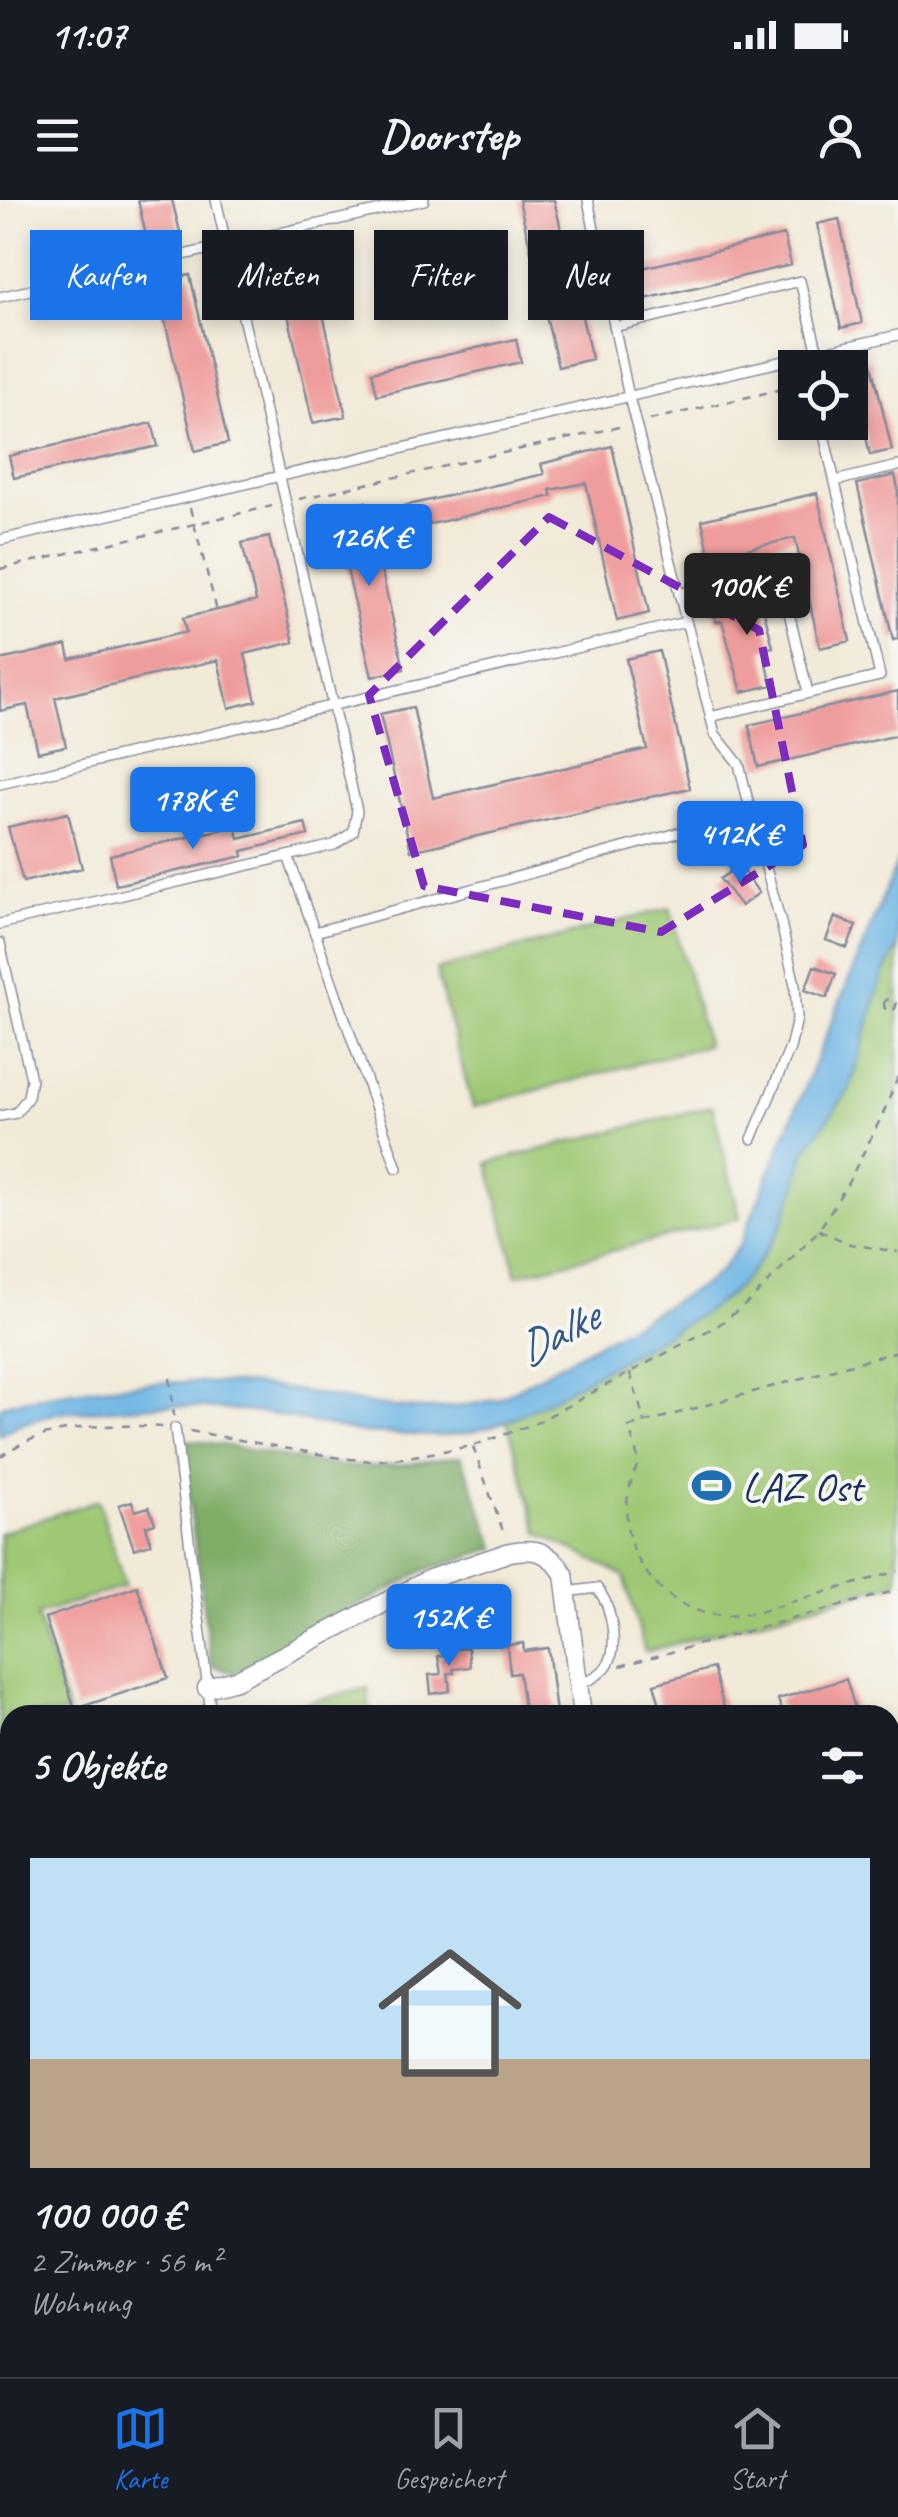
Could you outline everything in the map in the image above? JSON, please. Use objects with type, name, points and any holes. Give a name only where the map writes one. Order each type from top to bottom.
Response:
[{"type":"street","points":[[207,1688],[236,1680],[430,1579],[524,1549],[555,1560],[564,1574],[581,1705]]},
{"type":"lane","points":[[216,200],[224,230]]},
{"type":"lane","points":[[293,230],[424,200]]},
{"type":"lane","points":[[588,200],[629,396],[710,717],[715,734],[738,764],[795,985],[798,1018],[790,1048],[752,1139]]},
{"type":"lane","points":[[0,297],[202,251]]},
{"type":"lane","points":[[614,327],[800,281],[817,350]]},
{"type":"lane","points":[[0,924],[334,845],[353,832],[356,811],[334,706],[245,320]]},
{"type":"lane","points":[[835,350],[898,335]]},
{"type":"lane","points":[[0,540],[778,362]]},
{"type":"lane","points":[[710,717],[880,676],[826,440]]},
{"type":"lane","points":[[835,481],[898,466]]},
{"type":"lane","points":[[679,594],[779,570],[808,694]]},
{"type":"lane","points":[[0,784],[686,622]]},
{"type":"lane","points":[[315,932],[750,813]]},
{"type":"lane","points":[[288,856],[397,1168]]},
{"type":"lane","points":[[0,944],[31,1079],[28,1096],[16,1113],[0,1116]]},
{"type":"lane","points":[[174,1423],[210,1705]]},
{"type":"lane","points":[[566,1592],[597,1588],[608,1602],[614,1642],[610,1662],[595,1678],[578,1685]]},
{"type":"path","points":[[0,569],[778,390]]},
{"type":"path","points":[[187,497],[217,611]]},
{"type":"path","points":[[0,1456],[16,1444],[51,1434],[116,1425],[174,1423],[340,1458],[372,1460],[472,1446],[534,1424],[720,1324],[750,1301],[819,1230],[882,1116],[898,1076]]},
{"type":"path","points":[[819,1230],[850,1244],[898,1252]]},
{"type":"path","points":[[898,1351],[629,1428],[638,1462],[627,1501],[629,1535],[644,1569],[672,1599],[709,1614],[740,1615],[898,1572]]},
{"type":"path","points":[[630,1372],[645,1423]]},
{"type":"path","points":[[170,1378],[174,1423]]},
{"type":"path","points":[[472,1446],[510,1552]]},
{"type":"path","points":[[610,1662],[621,1666],[898,1590]]},
{"type":"highlighted area","points":[[549,517],[759,630],[803,845],[661,932],[424,886],[369,695]]},
{"type":"green space","points":[[670,908],[707,1045],[473,1107],[436,970]]},
{"type":"green space","name":"LAZ Ost","points":[[898,945],[898,1582],[645,1652],[624,1576],[539,1533],[507,1421],[707,1311],[736,1289],[757,1264],[780,1229],[805,1151],[849,1090],[882,978]]},
{"type":"green space","points":[[712,1106],[740,1218],[517,1275],[488,1163]]},
{"type":"green space","points":[[181,1440],[359,1467],[461,1456],[496,1548],[426,1570],[233,1673],[211,1665]]},
{"type":"green space","points":[[98,1500],[125,1586],[37,1615],[65,1705],[0,1705],[0,1533]]},
{"type":"green space","points":[[368,1688],[369,1705],[296,1705]]},
{"type":"water","points":[[898,860],[898,945],[882,978],[849,1090],[805,1151],[780,1229],[736,1289],[707,1311],[542,1404],[472,1432],[441,1436],[363,1433],[266,1413],[167,1405],[56,1413],[0,1435],[0,1408],[6,1404],[71,1391],[138,1384],[205,1382],[272,1387],[410,1409],[481,1403],[498,1399],[704,1284],[740,1245]]},
{"type":"building","points":[[138,200],[172,200],[180,230],[145,230]]},
{"type":"building","points":[[519,200],[554,200],[561,230],[528,230],[528,239]]},
{"type":"building","points":[[839,219],[862,323],[841,328],[817,224]]},
{"type":"building","points":[[784,235],[791,265],[645,299],[644,268]]},
{"type":"building","points":[[190,275],[228,443],[195,451],[165,320],[182,320],[182,277]]},
{"type":"building","points":[[289,320],[324,320],[346,416],[313,423]]},
{"type":"building","points":[[547,320],[583,320],[592,359],[558,367]]},
{"type":"building","points":[[516,339],[521,362],[377,395],[372,372]]},
{"type":"building","points":[[871,360],[892,450],[870,455],[867,440]]},
{"type":"building","points":[[152,423],[158,446],[14,478],[9,456]]},
{"type":"building","points":[[612,446],[649,613],[617,621],[586,483],[550,490],[552,496],[409,529],[404,506],[544,474],[541,464]]},
{"type":"building","points":[[895,475],[898,639],[893,640],[857,484]]},
{"type":"building","points":[[817,493],[850,641],[820,648],[795,538],[710,557],[702,520]]},
{"type":"building","points":[[366,502],[404,669],[372,677],[333,509]]},
{"type":"building","points":[[269,537],[294,642],[245,654],[256,701],[229,708],[218,660],[55,698],[66,746],[38,752],[27,705],[0,711],[0,660],[67,645],[70,659],[186,632],[183,618],[256,601],[242,543]]},
{"type":"building","points":[[766,593],[770,609],[764,611],[773,647],[763,649],[772,685],[742,692],[722,621],[716,622],[712,605]]},
{"type":"building","points":[[659,651],[690,788],[411,851],[380,714],[413,707],[433,798],[647,749],[626,659]]},
{"type":"building","points":[[898,691],[898,735],[758,767],[749,725]]},
{"type":"building","points":[[68,813],[82,868],[23,882],[8,827]]},
{"type":"building","points":[[305,823],[308,835],[242,851],[243,856],[116,885],[110,855],[236,826],[239,839]]},
{"type":"building","points":[[739,865],[759,893],[741,906],[720,879]]},
{"type":"building","points":[[835,917],[856,926],[847,948],[826,940]]},
{"type":"building","points":[[814,966],[836,974],[827,998],[805,990]]},
{"type":"building","points":[[132,1501],[135,1511],[149,1507],[155,1523],[146,1526],[151,1544],[134,1549],[119,1505]]},
{"type":"building","points":[[137,1586],[168,1678],[87,1705],[74,1705],[45,1618]]},
{"type":"building","points":[[523,1643],[524,1651],[548,1648],[555,1705],[524,1705],[519,1673],[510,1674],[507,1645]]},
{"type":"building","points":[[468,1648],[470,1667],[448,1673],[450,1691],[431,1694],[429,1675],[441,1674],[438,1656]]},
{"type":"building","points":[[713,1668],[723,1705],[660,1705],[654,1684]]},
{"type":"building","points":[[846,1679],[854,1705],[780,1705],[778,1699]]},
{"type":"place","name":"LAZ Ost","points":[[712,1486]]},
{"type":"water label","name":"Dalke","points":[[557,1332]]}]
